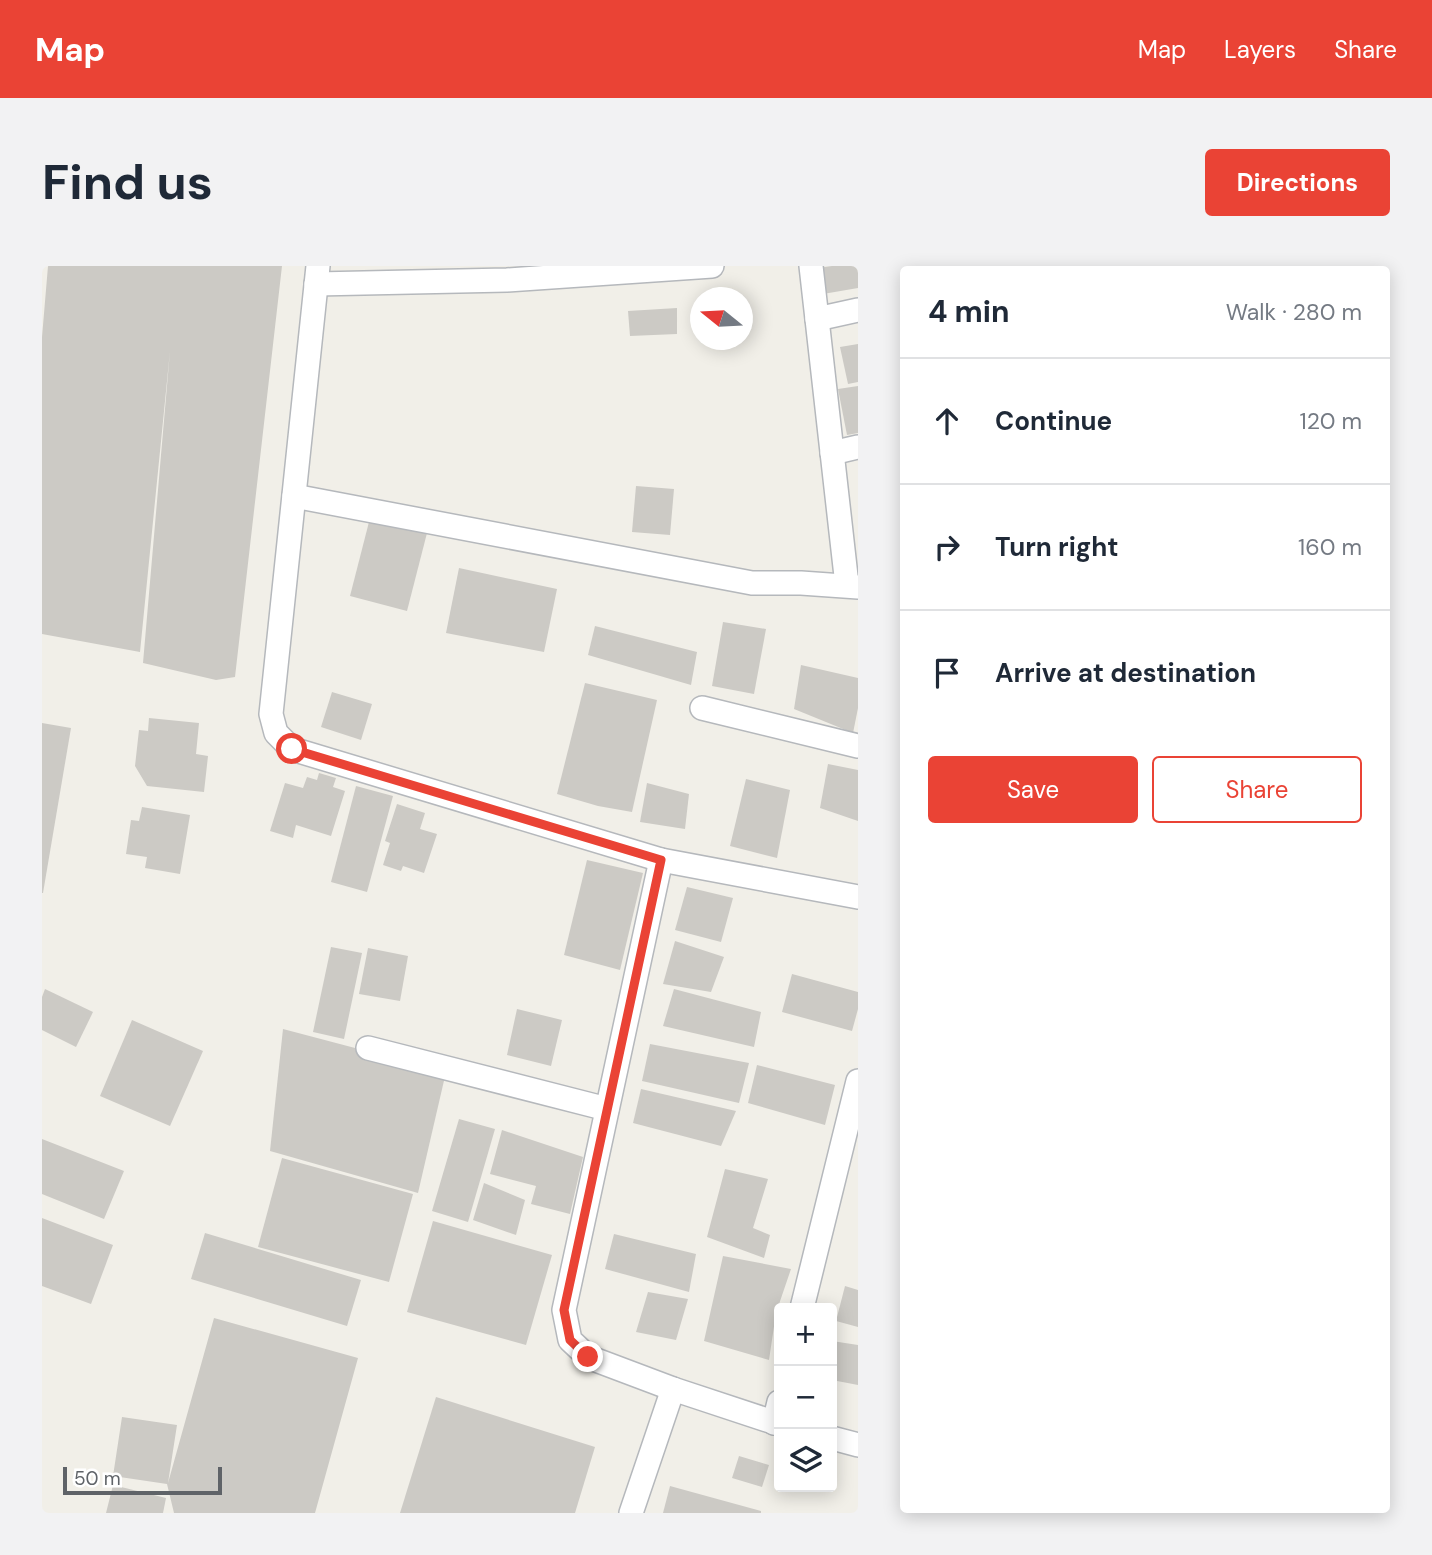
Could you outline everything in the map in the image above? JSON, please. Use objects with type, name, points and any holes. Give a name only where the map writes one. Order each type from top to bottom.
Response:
[{"type":"street","points":[[712,266],[507,280],[317,275],[271,714],[276,733],[292,749],[661,860],[858,897]]},
{"type":"street","points":[[294,496],[752,583],[853,586],[832,453],[811,266]]},
{"type":"street","points":[[817,319],[858,310]]},
{"type":"street","points":[[832,453],[858,447]]},
{"type":"street","points":[[702,708],[858,746]]},
{"type":"street","points":[[661,860],[564,1310],[570,1340],[588,1357],[673,1389],[774,1415]]},
{"type":"street","points":[[368,1048],[607,1109]]},
{"type":"street","points":[[803,1303],[858,1082]]},
{"type":"street","points":[[631,1513],[673,1389]]},
{"type":"street","points":[[837,1439],[858,1445]]},
{"type":"building","points":[[48,266],[282,266],[235,677],[216,680],[143,663],[170,351],[140,652],[42,634],[42,337]]},
{"type":"building","points":[[858,266],[858,288],[823,294],[818,268]]},
{"type":"building","points":[[677,308],[677,334],[630,336],[628,311]]},
{"type":"building","points":[[858,344],[858,382],[848,384],[840,347]]},
{"type":"building","points":[[858,386],[858,433],[847,435],[838,389]]},
{"type":"building","points":[[636,486],[674,489],[670,535],[632,532]]},
{"type":"building","points":[[370,518],[427,533],[407,611],[350,596]]},
{"type":"building","points":[[459,568],[557,589],[544,652],[446,633]]},
{"type":"building","points":[[723,622],[766,629],[754,694],[712,686]]},
{"type":"building","points":[[595,626],[697,652],[691,685],[588,655]]},
{"type":"building","points":[[801,665],[858,678],[858,708],[853,733],[794,709]]},
{"type":"building","points":[[585,683],[657,700],[632,812],[598,806],[557,794]]},
{"type":"building","points":[[332,692],[372,704],[361,740],[321,727]]},
{"type":"building","points":[[149,718],[199,723],[196,754],[208,756],[204,792],[147,786],[135,766],[139,730],[148,731]]},
{"type":"building","points":[[42,723],[71,728],[43,893],[42,893]]},
{"type":"building","points":[[828,764],[858,770],[858,821],[820,808]]},
{"type":"building","points":[[319,773],[336,778],[333,787],[345,791],[331,836],[296,825],[293,838],[270,831],[285,783],[303,788],[307,777],[317,780]]},
{"type":"building","points":[[746,779],[790,790],[777,858],[730,846]]},
{"type":"building","points":[[647,783],[689,794],[685,829],[640,822]]},
{"type":"building","points":[[356,786],[393,796],[367,892],[331,882]]},
{"type":"building","points":[[397,804],[425,813],[420,829],[437,834],[424,873],[403,866],[401,871],[383,865],[390,843],[385,841]]},
{"type":"building","points":[[142,807],[190,815],[180,874],[145,868],[147,857],[126,854],[131,820],[139,821]]},
{"type":"building","points":[[587,860],[643,873],[620,970],[564,955]]},
{"type":"building","points":[[687,887],[733,898],[721,942],[675,930]]},
{"type":"building","points":[[675,941],[724,957],[711,992],[663,984]]},
{"type":"building","points":[[331,947],[362,953],[344,1039],[313,1032]]},
{"type":"building","points":[[368,948],[408,956],[400,1001],[359,994]]},
{"type":"building","points":[[792,974],[858,992],[858,1009],[852,1031],[782,1012]]},
{"type":"building","points":[[45,989],[93,1012],[76,1047],[42,1030],[42,997]]},
{"type":"building","points":[[674,989],[761,1012],[754,1047],[663,1026]]},
{"type":"building","points":[[517,1009],[562,1020],[551,1066],[507,1055]]},
{"type":"building","points":[[132,1020],[203,1051],[170,1126],[100,1096]]},
{"type":"building","points":[[283,1029],[446,1072],[418,1193],[270,1151]]},
{"type":"building","points":[[650,1044],[749,1063],[739,1103],[642,1081]]},
{"type":"building","points":[[757,1065],[835,1085],[825,1125],[748,1103]]},
{"type":"building","points":[[641,1089],[736,1111],[721,1146],[633,1123]]},
{"type":"building","points":[[459,1119],[495,1129],[468,1222],[432,1211]]},
{"type":"building","points":[[502,1130],[583,1157],[570,1214],[531,1204],[536,1186],[490,1174]]},
{"type":"building","points":[[42,1139],[124,1171],[104,1219],[42,1194]]},
{"type":"building","points":[[282,1158],[413,1194],[389,1282],[258,1247]]},
{"type":"building","points":[[725,1169],[768,1179],[753,1228],[770,1235],[764,1258],[707,1237]]},
{"type":"building","points":[[484,1183],[525,1200],[516,1235],[473,1220]]},
{"type":"building","points":[[42,1218],[113,1245],[91,1304],[42,1286]]},
{"type":"building","points":[[433,1221],[552,1255],[526,1345],[407,1312]]},
{"type":"building","points":[[205,1233],[361,1280],[347,1326],[191,1279]]},
{"type":"building","points":[[614,1234],[696,1254],[689,1292],[605,1269]]},
{"type":"building","points":[[723,1256],[791,1269],[779,1303],[774,1303],[769,1360],[704,1341]]},
{"type":"building","points":[[845,1286],[858,1290],[858,1327],[837,1321]]},
{"type":"building","points":[[648,1292],[688,1299],[676,1340],[636,1332]]},
{"type":"building","points":[[214,1318],[358,1358],[315,1513],[174,1513],[167,1484],[113,1476],[122,1417],[177,1425],[168,1483]]},
{"type":"building","points":[[837,1342],[858,1345],[858,1385],[837,1381]]},
{"type":"building","points":[[436,1397],[595,1447],[575,1513],[400,1513]]},
{"type":"building","points":[[739,1456],[769,1465],[762,1487],[732,1478]]},
{"type":"building","points":[[113,1485],[166,1498],[163,1513],[106,1513]]},
{"type":"building","points":[[670,1486],[761,1511],[761,1513],[663,1513]]},
{"type":"route","points":[[292,749],[661,860],[564,1310],[570,1340],[588,1357]]}]
